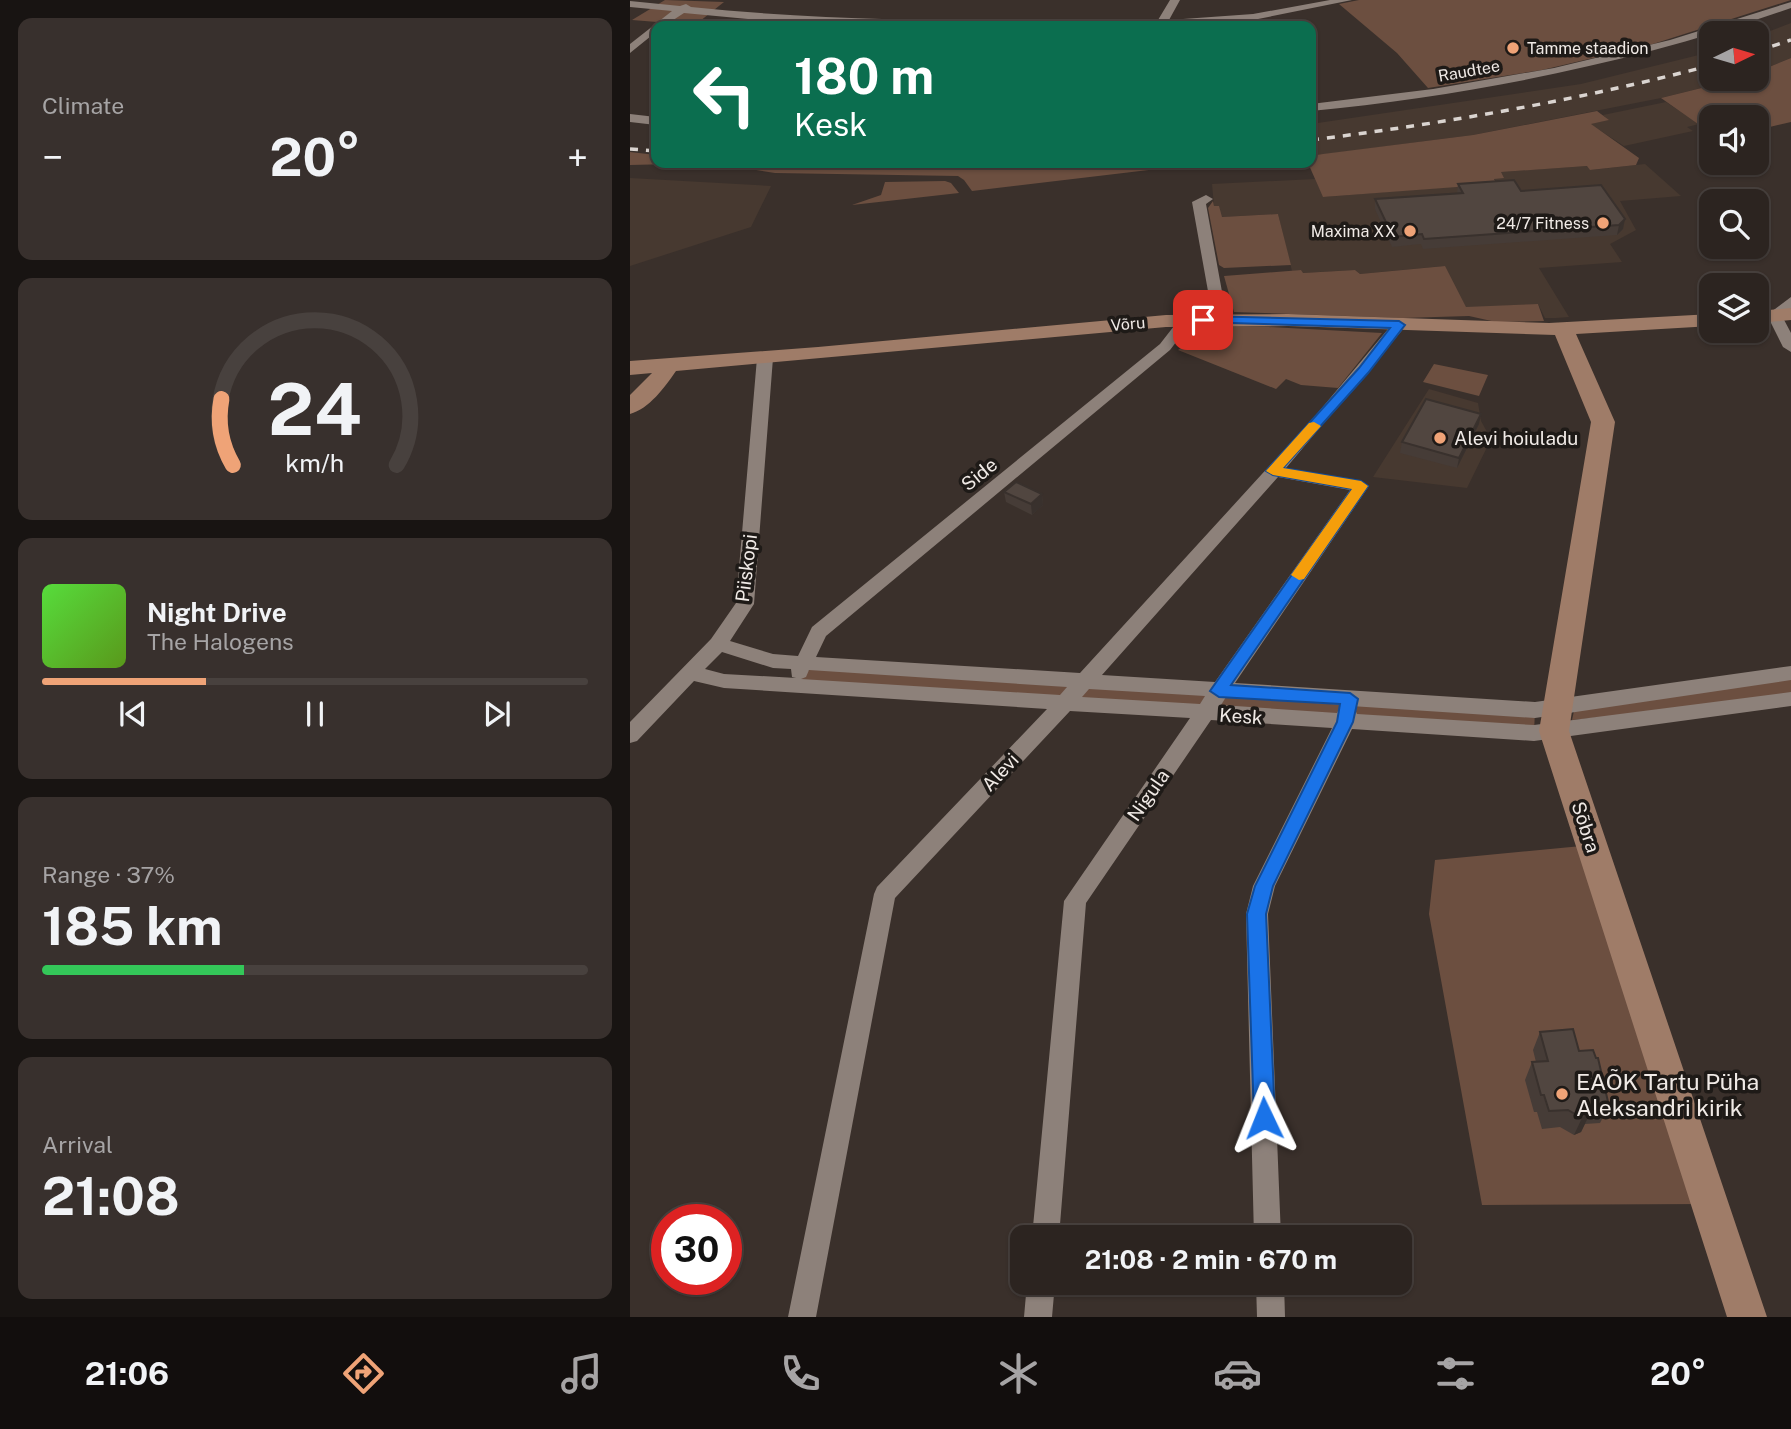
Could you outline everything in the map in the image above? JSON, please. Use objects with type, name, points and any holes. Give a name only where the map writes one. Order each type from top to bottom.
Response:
[{"type":"main road","name":"Võru","points":[[630,368],[1186,320],[1563,329],[1699,321]]},
{"type":"main road","name":"Sõbra","points":[[1563,329],[1603,422],[1555,719],[1747,1317]]},
{"type":"main road","points":[[630,407],[657,383],[669,365]]},
{"type":"street","points":[[666,21],[699,0]]},
{"type":"street","points":[[1164,21],[1175,0]]},
{"type":"street","points":[[1215,21],[1254,18],[1347,0]]},
{"type":"street","points":[[630,4],[682,10],[866,21]]},
{"type":"street","name":"Raudtee","points":[[1316,107],[1422,95],[1562,70],[1682,41],[1791,5]]},
{"type":"street","points":[[630,50],[651,32]]},
{"type":"street","points":[[630,118],[651,120]]},
{"type":"street","points":[[1206,199],[1199,202],[1220,320]]},
{"type":"street","points":[[1791,301],[1774,315],[1791,347]]},
{"type":"street","name":"Side","points":[[805,664],[809,647],[819,632],[1166,347],[1186,320]]},
{"type":"street","name":"Alevi","points":[[802,1317],[885,894],[1063,705],[1363,370],[1399,325]]},
{"type":"street","name":"Piiskopi","points":[[630,736],[718,644],[745,604],[765,358]]},
{"type":"street","name":"Nigula","points":[[1046,1225],[1076,901],[1361,486],[1273,471]]},
{"type":"street","name":"Kesk","points":[[718,644],[773,661],[805,664],[1535,710],[1555,719],[1791,699]]},
{"type":"street","points":[[779,685],[797,675],[805,664]]},
{"type":"street","name":"Kesk","points":[[690,673],[723,681],[779,685],[1534,733],[1555,719],[1791,673]]},
{"type":"street","points":[[1268,1225],[1257,914],[1264,886],[1345,722],[1350,699]]},
{"type":"street","points":[[1038,1317],[1040,1295]]},
{"type":"street","points":[[1270,1295],[1271,1317]]},
{"type":"shaded area","points":[[665,0],[724,2],[700,21],[632,20]]},
{"type":"shaded area","name":"Tamme staadion","points":[[1359,0],[1791,0],[1725,21],[1699,21],[1699,29],[1653,44],[1542,70],[1428,88],[1397,53],[1339,4]]},
{"type":"shaded area","points":[[1791,23],[1791,58],[1769,67],[1769,31]]},
{"type":"shaded area","points":[[1699,55],[1699,89],[1473,135],[1316,155],[1316,123],[1581,84]]},
{"type":"shaded area","points":[[1791,58],[1791,122],[1769,127],[1769,105],[1699,105],[1699,125],[1661,98],[1699,89],[1699,91],[1769,91],[1769,67]]},
{"type":"shaded area","points":[[1666,102],[1699,124],[1687,127],[1693,131],[1624,146],[1590,124],[1608,120],[1603,115]]},
{"type":"shaded area","points":[[1597,111],[1609,120],[1591,124],[1639,158],[1636,165],[1590,170],[1587,166],[1501,172],[1504,178],[1494,179],[1497,184],[1323,197],[1310,168],[1316,168],[1316,155],[1473,135]]},
{"type":"shaded area","points":[[630,152],[651,154],[651,165],[630,165]]},
{"type":"shaded area","points":[[1645,164],[1681,196],[1620,201],[1636,230],[1610,244],[1622,262],[1539,268],[1569,317],[1556,318],[1545,318],[1538,304],[1466,308],[1444,266],[1360,274],[1355,270],[1302,273],[1301,270],[1292,271],[1278,214],[1221,217],[1214,206],[1212,184],[1315,179],[1324,197],[1497,183],[1494,178],[1500,172],[1588,166],[1591,170]]},
{"type":"shaded area","points":[[744,168],[1166,168],[972,191],[958,176],[775,173]]},
{"type":"shaded area","points":[[630,178],[771,186],[751,227],[630,266]]},
{"type":"shaded area","points":[[885,182],[951,183],[959,193],[852,205],[881,195]]},
{"type":"shaded area","points":[[1213,201],[1214,206],[1219,206],[1222,217],[1278,214],[1291,265],[1224,268],[1219,265],[1208,208]]},
{"type":"shaded area","points":[[1445,266],[1466,307],[1538,304],[1544,321],[1496,322],[1469,316],[1403,318],[1234,312],[1224,276],[1301,270],[1303,273],[1355,270],[1360,274]]},
{"type":"shaded area","points":[[1222,327],[1382,333],[1338,388],[1301,385],[1286,379],[1276,389],[1178,350],[1193,338]]},
{"type":"shaded area","points":[[1434,364],[1488,375],[1479,396],[1423,382]]},
{"type":"shaded area","points":[[1429,389],[1478,403],[1481,421],[1491,439],[1467,488],[1373,477]]},
{"type":"shaded area","points":[[816,664],[1535,710],[1534,733],[791,686]]},
{"type":"shaded area","points":[[1791,673],[1791,699],[1572,720],[1574,711]]},
{"type":"shaded area","points":[[1592,845],[1710,1204],[1482,1205],[1429,914],[1435,860]]},
{"type":"building","points":[[1514,180],[1521,191],[1601,185],[1625,219],[1619,225],[1424,239],[1422,234],[1393,237],[1375,199],[1463,193],[1458,184]]},
{"type":"building","name":"Alevi hoiuladu","points":[[1426,399],[1481,414],[1459,458],[1402,442]]},
{"type":"building","points":[[1016,482],[1042,494],[1031,504],[1004,492]]},
{"type":"building","name":"EAÕK Tartu Püha Aleksandri kirik","points":[[1573,1029],[1579,1051],[1593,1050],[1598,1058],[1609,1106],[1593,1107],[1589,1115],[1582,1118],[1568,1110],[1549,1111],[1544,1095],[1541,1095],[1532,1062],[1548,1061],[1540,1032]]},
{"type":"railway","points":[[1769,47],[1791,40]]},
{"type":"railway","points":[[1316,139],[1513,109],[1699,68]]},
{"type":"railway","points":[[630,149],[651,151]]},
{"type":"slow traffic","points":[[1299,575],[1361,486],[1273,471],[1314,426]]},
{"type":"place","name":"Tamme staadion","points":[[1513,48]]},
{"type":"place","name":"24/7 Fitness","points":[[1603,223]]},
{"type":"place","name":"Maxima XX","points":[[1410,231]]},
{"type":"place","name":"Alevi hoiuladu","points":[[1440,438]]},
{"type":"place","name":"EAÕK Tartu Püha Aleksandri kirik","points":[[1562,1094]]},
{"type":"route","points":[[1203,320],[1287,320],[1399,325],[1322,418],[1273,471],[1361,486],[1219,691],[1350,699],[1345,722],[1264,886],[1257,914],[1264,1118]]}]
